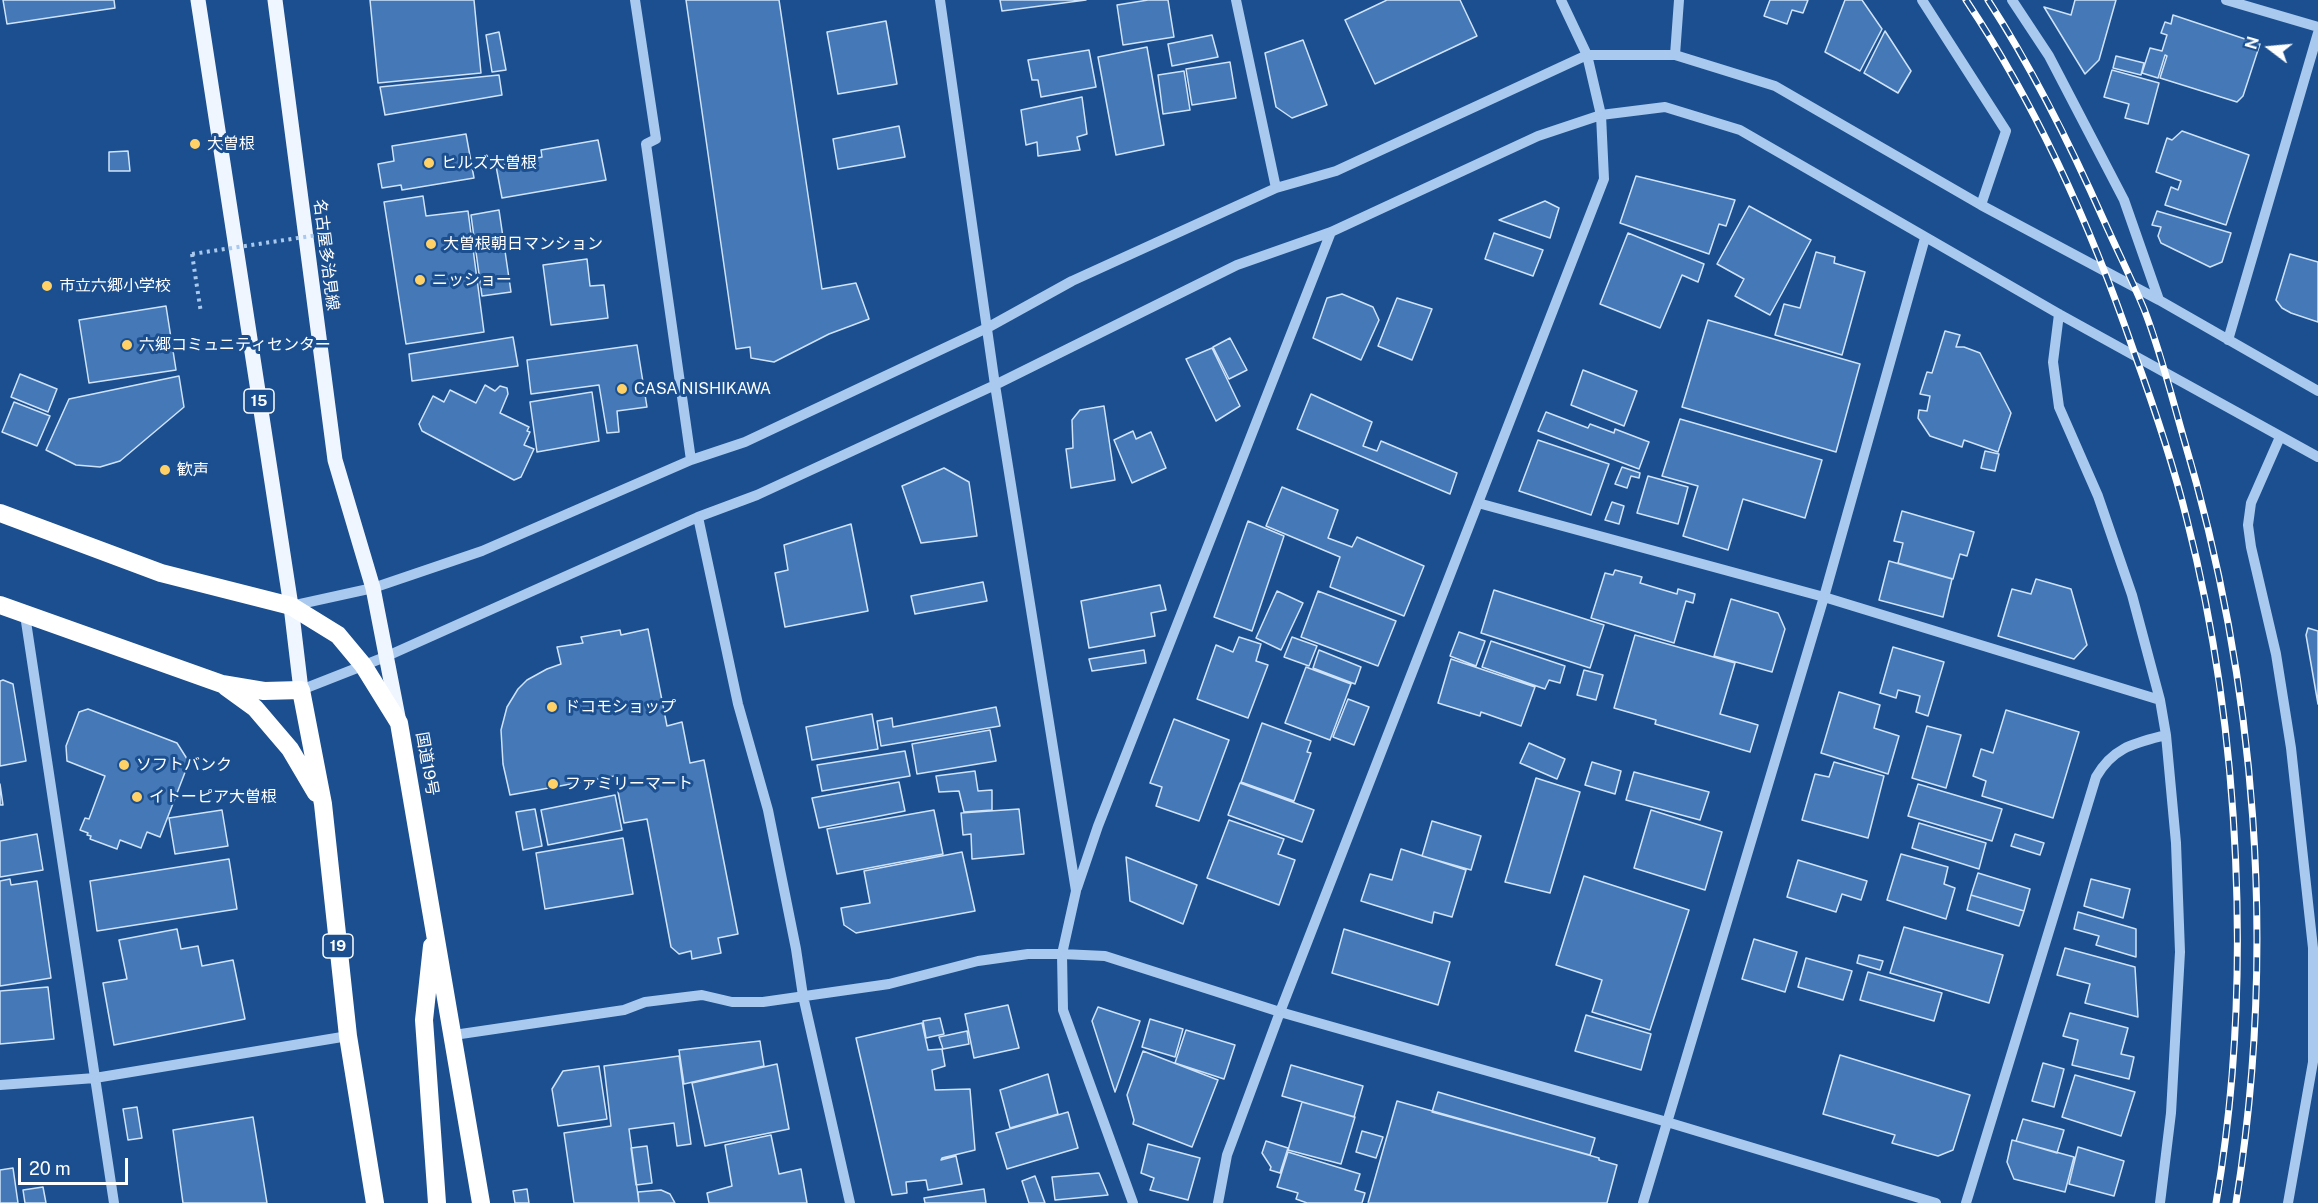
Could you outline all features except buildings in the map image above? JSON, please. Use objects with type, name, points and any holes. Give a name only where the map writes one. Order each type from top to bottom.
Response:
[{"type":"highway","name":"国道19号","points":[[0,513],[160,573],[291,606],[338,636],[363,665],[399,723],[435,923],[481,1203]]},
{"type":"highway","points":[[0,605],[222,684],[264,691],[301,690]]},
{"type":"highway","points":[[222,684],[255,708],[290,749],[323,804]]},
{"type":"highway","name":"19","points":[[301,690],[323,804],[348,1036],[375,1203]]},
{"type":"highway","points":[[435,923],[424,1020],[437,1203]]},
{"type":"main road","name":"15","points":[[198,0],[291,606],[301,690]]},
{"type":"main road","name":"名古屋多治見線","points":[[275,0],[335,460],[373,588],[399,723]]},
{"type":"street","points":[[635,0],[656,139],[646,144],[691,460]]},
{"type":"street","points":[[940,0],[995,385],[1076,891]]},
{"type":"street","points":[[1236,0],[1276,188]]},
{"type":"street","points":[[1218,1203],[1227,1155],[1280,1012],[1605,179],[1601,115],[1587,55],[1561,0]]},
{"type":"street","points":[[1675,55],[1679,0]]},
{"type":"street","points":[[1922,0],[2006,131],[1981,205]]},
{"type":"street","points":[[2012,0],[2049,56],[2124,200],[2159,300]]},
{"type":"street","points":[[2226,0],[2318,27]]},
{"type":"street","points":[[2228,340],[2318,33]]},
{"type":"street","points":[[291,606],[373,588],[482,551],[691,460],[744,442],[987,328],[1072,281],[1276,188],[1336,171],[1587,55],[1675,55],[1775,86],[1981,205],[2159,300],[2318,391]]},
{"type":"street","points":[[301,690],[385,657],[698,517],[757,495],[995,385],[1237,264],[1331,232],[1538,136],[1601,115],[1665,107],[1740,130],[2059,314],[2318,457]]},
{"type":"street","points":[[1133,1203],[1063,1010],[1062,954],[1076,891],[1098,826],[1331,232]]},
{"type":"street","points":[[1643,1203],[1824,597],[1925,238]]},
{"type":"street","points":[[2059,314],[2053,362],[2060,407],[2098,496],[2132,595],[2160,700],[2166,735],[2176,843],[2180,952],[2171,1113],[2160,1203]]},
{"type":"street","points":[[2280,437],[2251,503],[2248,525],[2276,654],[2291,748],[2313,948],[2313,1062],[2289,1203]]},
{"type":"street","points":[[1478,503],[1824,597],[2160,700]]},
{"type":"street","points":[[698,517],[738,704],[768,810],[796,949],[803,996],[850,1203]]},
{"type":"street","points":[[25,615],[114,1203]]},
{"type":"street","points":[[1966,1203],[2096,777],[2105,761],[2127,745],[2166,735]]},
{"type":"street","points":[[454,1035],[613,1012],[645,1002],[702,995],[732,1002],[763,1002],[889,984],[978,961],[1028,954],[1106,956],[1280,1012],[1667,1122],[1936,1203]]},
{"type":"street","points":[[0,1085],[95,1078],[348,1036]]},
{"type":"path","points":[[201,313],[192,254],[330,233]]},
{"type":"railway","points":[[1966,0],[2017,83],[2040,126],[2100,260],[2169,456],[2187,520],[2205,601],[2220,686],[2230,772],[2236,860],[2235,1035],[2228,1121],[2216,1203]]},
{"type":"railway","points":[[1988,0],[2051,109],[2144,309],[2165,372],[2208,529],[2228,624],[2243,720],[2253,816],[2257,913],[2255,1010],[2249,1107],[2236,1203]]},
{"type":"place","name":"大曽根","points":[[195,144]]},
{"type":"place","name":"ヒルズ大曽根","points":[[429,163]]},
{"type":"place","name":"大曽根朝日マンション","points":[[431,244]]},
{"type":"place","name":"ニッショー","points":[[420,280]]},
{"type":"place","name":"市立六郷小学校","points":[[47,286]]},
{"type":"place","name":"六郷コミュニティセンター","points":[[127,345]]},
{"type":"place","name":"CASA NISHIKAWA","points":[[622,389]]},
{"type":"place","name":"歓声","points":[[165,470]]},
{"type":"place","name":"ドコモショップ","points":[[552,707]]},
{"type":"place","name":"ソフトバンク","points":[[124,765]]},
{"type":"place","name":"ファミリーマート","points":[[553,784]]},
{"type":"place","name":"イトーピア大曽根","points":[[137,797]]}]
